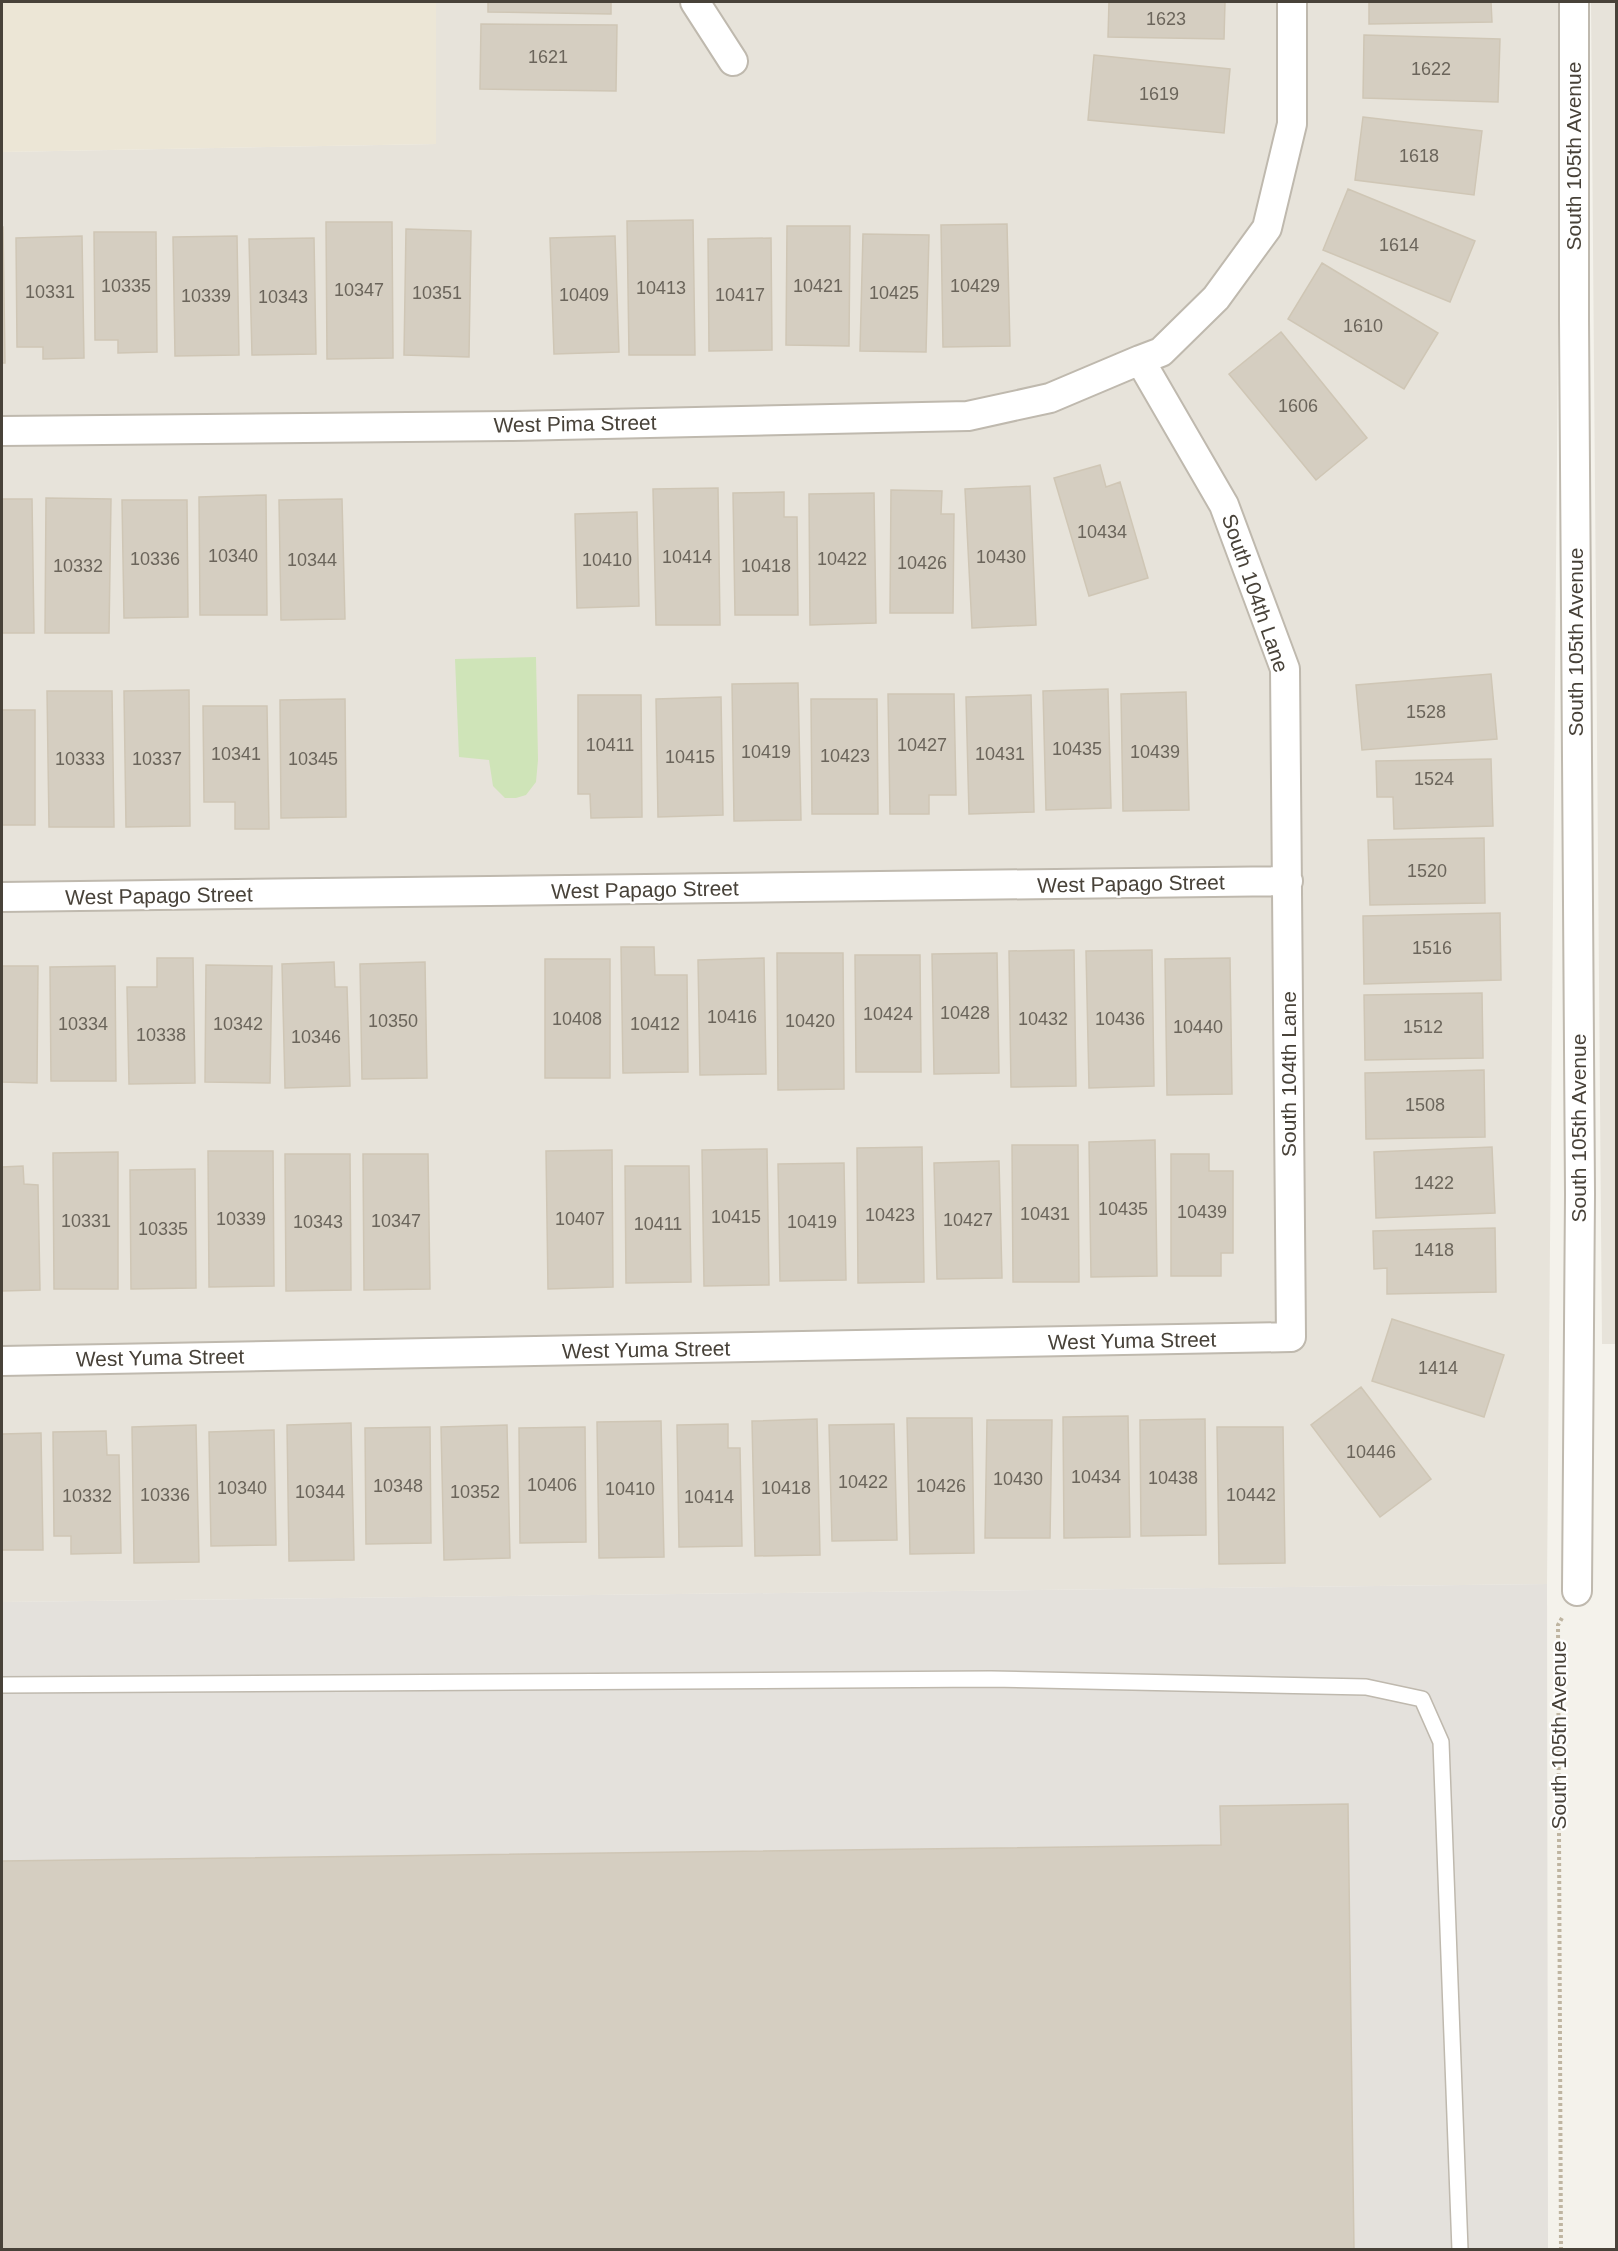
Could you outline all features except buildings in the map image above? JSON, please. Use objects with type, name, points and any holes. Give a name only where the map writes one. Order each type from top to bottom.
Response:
[{"type":"street","points":[[695,2],[734,61]]},
{"type":"street","points":[[1140,360],[1161,352],[1216,298],[1267,228],[1292,124],[1292,2]]},
{"type":"street","name":"South 105th Avenue","points":[[1574,2],[1580,1182],[1577,1591]]},
{"type":"street","name":"West Pima Street","points":[[2,431],[525,426],[968,416],[1050,398],[1140,360]]},
{"type":"street","name":"South 104th Lane","points":[[1140,360],[1224,505],[1285,669],[1291,1338]]},
{"type":"street","name":"West Papago Street","points":[[2,897],[1288,881]]},
{"type":"street","name":"West Yuma Street","points":[[2,1361],[1291,1338]]},
{"type":"lane","points":[[2,1685],[991,1679],[1366,1687],[1422,1699],[1441,1742],[1460,2250]]},
{"type":"path","name":"South 105th Avenue","points":[[1561,2250],[1558,1625],[1577,1591]]},
{"type":"shaded area","points":[[2,2],[436,2],[436,144],[2,152]]},
{"type":"shaded area","points":[[436,2],[1561,2],[1547,1584],[2,1602],[2,152],[435,144]]},
{"type":"shaded area","points":[[1591,2],[1616,2],[1616,1344],[1602,1344]]},
{"type":"shaded area","points":[[1547,1584],[1548,2249],[2,2249],[2,1602]]},
{"type":"green space","points":[[536,657],[538,760],[536,782],[526,795],[505,798],[493,786],[489,760],[459,757],[455,659]]}]
